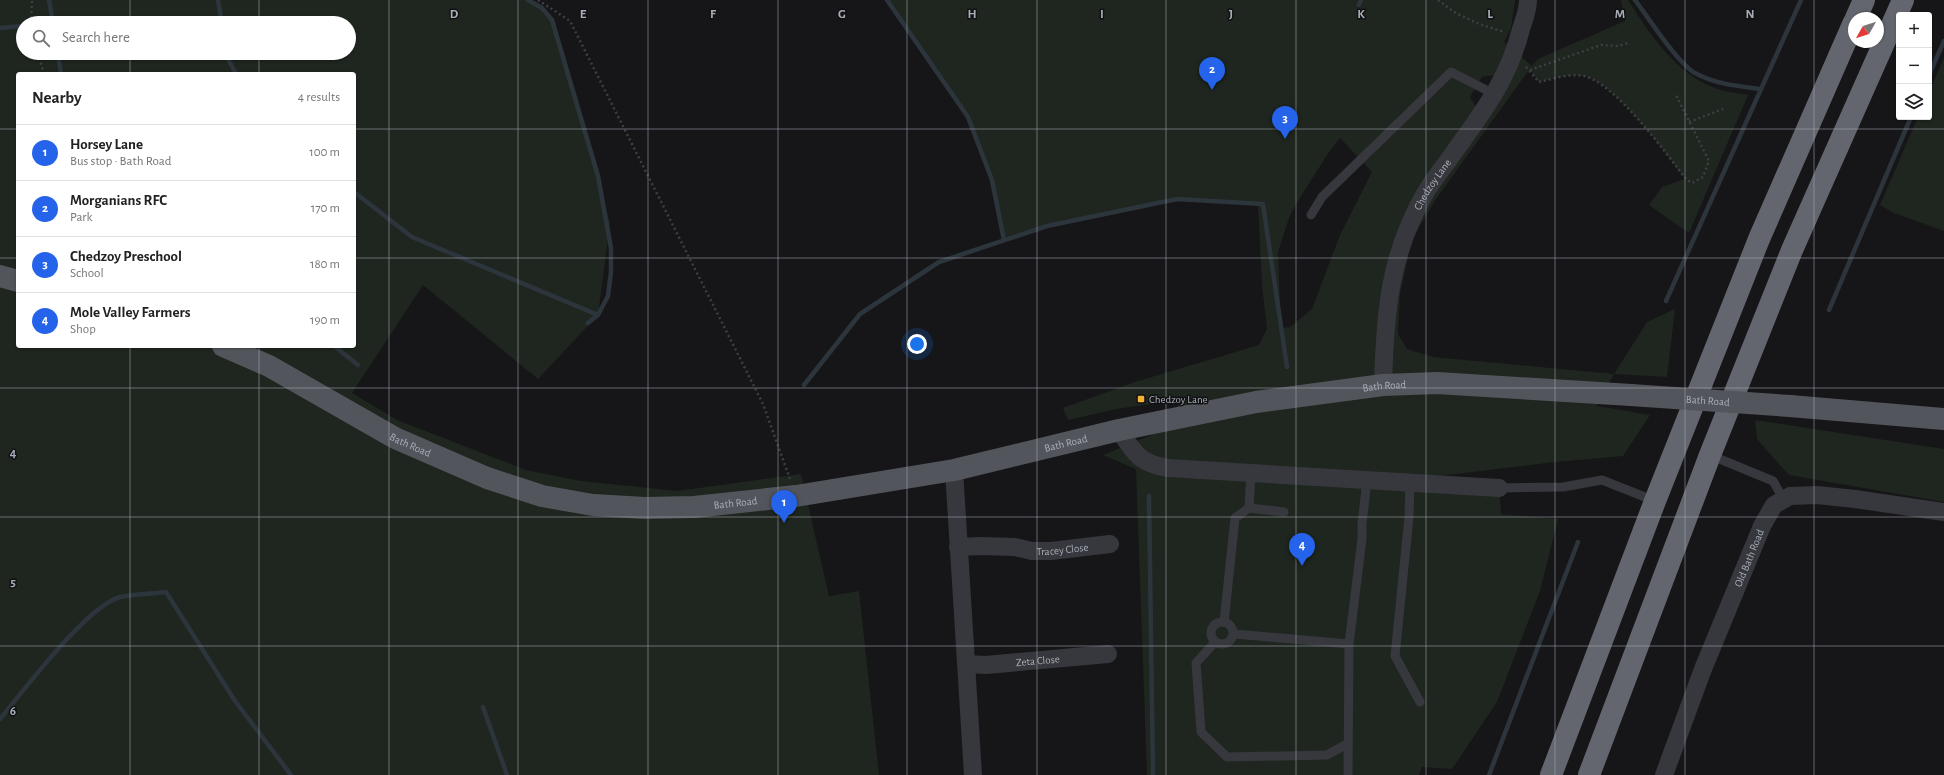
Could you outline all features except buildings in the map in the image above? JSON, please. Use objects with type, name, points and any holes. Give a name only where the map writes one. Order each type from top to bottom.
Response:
[{"type":"highway","points":[[1859,12],[1864,0]]},
{"type":"highway","points":[[1589,775],[1710,455],[1792,250],[1903,0]]},
{"type":"highway","points":[[1551,775],[1654,500],[1759,239],[1848,36]]},
{"type":"main road","points":[[0,276],[16,280]]},
{"type":"main road","name":"Bath Road","points":[[227,348],[269,366],[395,438],[486,478],[542,496],[593,504],[645,508],[694,507],[796,496],[954,470],[1119,430],[1256,402],[1383,385],[1437,383],[1790,406],[1944,419]]},
{"type":"street","name":"Chedzoy Lane","points":[[1383,385],[1384,336],[1389,296],[1395,265],[1407,230],[1427,190],[1494,94],[1512,61],[1528,0]]},
{"type":"street","points":[[1119,430],[1137,456],[1151,465],[1168,468],[1498,488]]},
{"type":"street","points":[[954,470],[973,775]]},
{"type":"street","name":"Old Bath Road","points":[[1664,775],[1704,669],[1762,526],[1774,506],[1790,496],[1817,495],[1944,512]]},
{"type":"street","name":"Tracey Close","points":[[958,547],[981,546],[1015,541],[1032,551],[1051,551],[1110,544]]},
{"type":"street","name":"Zeta Close","points":[[967,664],[986,665],[1108,654]]},
{"type":"lane","points":[[1311,215],[1322,197],[1451,72],[1494,94]]},
{"type":"lane","points":[[1710,455],[1773,481],[1784,500]]},
{"type":"lane","points":[[1249,508],[1251,473]]},
{"type":"lane","points":[[1348,775],[1347,744],[1349,644],[1362,539],[1362,524],[1367,480]]},
{"type":"lane","points":[[1498,488],[1563,487],[1602,480],[1654,500]]},
{"type":"lane","points":[[1410,483],[1409,517],[1395,656],[1420,702]]},
{"type":"lane","points":[[1224,622],[1235,518],[1249,508],[1284,512]]},
{"type":"lane","points":[[1218,622],[1224,622],[1233,628],[1234,634],[1232,640],[1227,644],[1221,645],[1215,642],[1211,631],[1213,626],[1218,622]]},
{"type":"lane","points":[[1234,634],[1349,644]]},
{"type":"lane","points":[[1215,642],[1196,663],[1201,732],[1227,757],[1327,755],[1347,744]]},
{"type":"path","points":[[31,16],[32,0]]},
{"type":"path","points":[[538,0],[570,21],[763,404],[796,496]]},
{"type":"path","points":[[1438,0],[1454,12],[1479,24],[1502,31],[1518,41]]},
{"type":"path","points":[[1530,70],[1601,45],[1618,46],[1628,43]]},
{"type":"path","points":[[40,60],[43,72]]},
{"type":"path","points":[[1512,61],[1530,70],[1539,82],[1568,75],[1585,76],[1605,86],[1648,130],[1686,179],[1692,182],[1704,177],[1709,161],[1676,95]]},
{"type":"path","points":[[1689,122],[1723,109]]},
{"type":"shaded area","points":[[0,0],[527,0],[542,8],[552,20],[610,223],[598,315],[538,379],[423,285],[352,393],[397,420],[526,470],[581,481],[677,491],[801,474],[829,596],[859,591],[879,775],[0,775]]},
{"type":"shaded area","points":[[887,0],[1515,0],[1511,28],[1504,42],[1532,66],[1538,59],[1625,21],[1621,0],[1628,0],[1654,39],[1676,63],[1688,73],[1701,82],[1715,88],[1748,95],[1689,233],[1649,205],[1662,187],[1685,179],[1666,153],[1625,105],[1610,91],[1596,81],[1584,76],[1567,76],[1539,82],[1530,70],[1531,67],[1436,199],[1412,239],[1400,294],[1398,334],[1407,349],[1433,357],[1614,374],[1597,406],[1650,415],[1623,456],[1555,462],[1439,476],[1499,488],[1501,514],[1558,519],[1540,591],[1497,702],[1452,769],[1422,767],[1419,775],[1147,775],[1136,469],[1103,455],[1168,428],[1180,400],[1116,409],[1068,420],[1063,408],[1135,382],[1259,345],[1267,329],[1262,285],[1258,204],[1177,199],[1047,226],[1004,240],[992,180],[968,117]],"holes":[[[1494,75],[1477,107],[1476,107],[1470,97],[1482,77]],[[1340,138],[1372,172],[1340,235],[1312,309],[1290,327],[1281,328],[1278,252],[1289,218],[1296,204],[1329,152]]]},
{"type":"shaded area","points":[[1944,58],[1944,231],[1894,213],[1880,205],[1917,120],[1932,120],[1932,85]]},
{"type":"shaded area","points":[[1675,309],[1667,377],[1614,374],[1647,322]]},
{"type":"shaded area","points":[[1755,420],[1944,449],[1944,502],[1789,475],[1757,439]]},
{"type":"waterway","points":[[49,0],[52,16]]},
{"type":"waterway","points":[[218,0],[221,16]]},
{"type":"waterway","points":[[528,0],[542,8],[552,20],[598,176],[611,248],[611,272],[608,296],[598,315]]},
{"type":"waterway","points":[[887,0],[968,117],[992,180],[1004,240]]},
{"type":"waterway","points":[[1359,5],[1361,0]]},
{"type":"waterway","points":[[1635,0],[1680,60],[1695,73],[1718,82],[1760,89]]},
{"type":"waterway","points":[[1666,301],[1801,0]]},
{"type":"waterway","points":[[0,28],[16,27]]},
{"type":"waterway","points":[[1932,68],[1944,41]]},
{"type":"waterway","points":[[59,60],[61,72]]},
{"type":"waterway","points":[[229,60],[235,72]]},
{"type":"waterway","points":[[1829,310],[1910,120]]},
{"type":"waterway","points":[[356,194],[412,237],[598,315],[588,323]]},
{"type":"waterway","points":[[804,385],[860,314],[939,262],[1047,226],[1177,199],[1263,204],[1287,367]]},
{"type":"waterway","points":[[337,348],[358,365]]},
{"type":"waterway","points":[[1149,496],[1153,775]]},
{"type":"waterway","points":[[1489,775],[1578,542]]},
{"type":"waterway","points":[[0,719],[57,650],[91,616],[106,604],[120,597],[166,592],[235,701],[291,775]]},
{"type":"waterway","points":[[483,707],[507,775]]},
{"type":"place","name":"Morganians RFC","points":[[1212,90]]},
{"type":"place","name":"Chedzoy Preschool","points":[[1285,139]]},
{"type":"place","name":"Chedzoy Lane","points":[[1141,399]]},
{"type":"place","name":"Horsey Lane","points":[[784,523]]},
{"type":"place","name":"Mole Valley Farmers","points":[[1302,566]]}]
